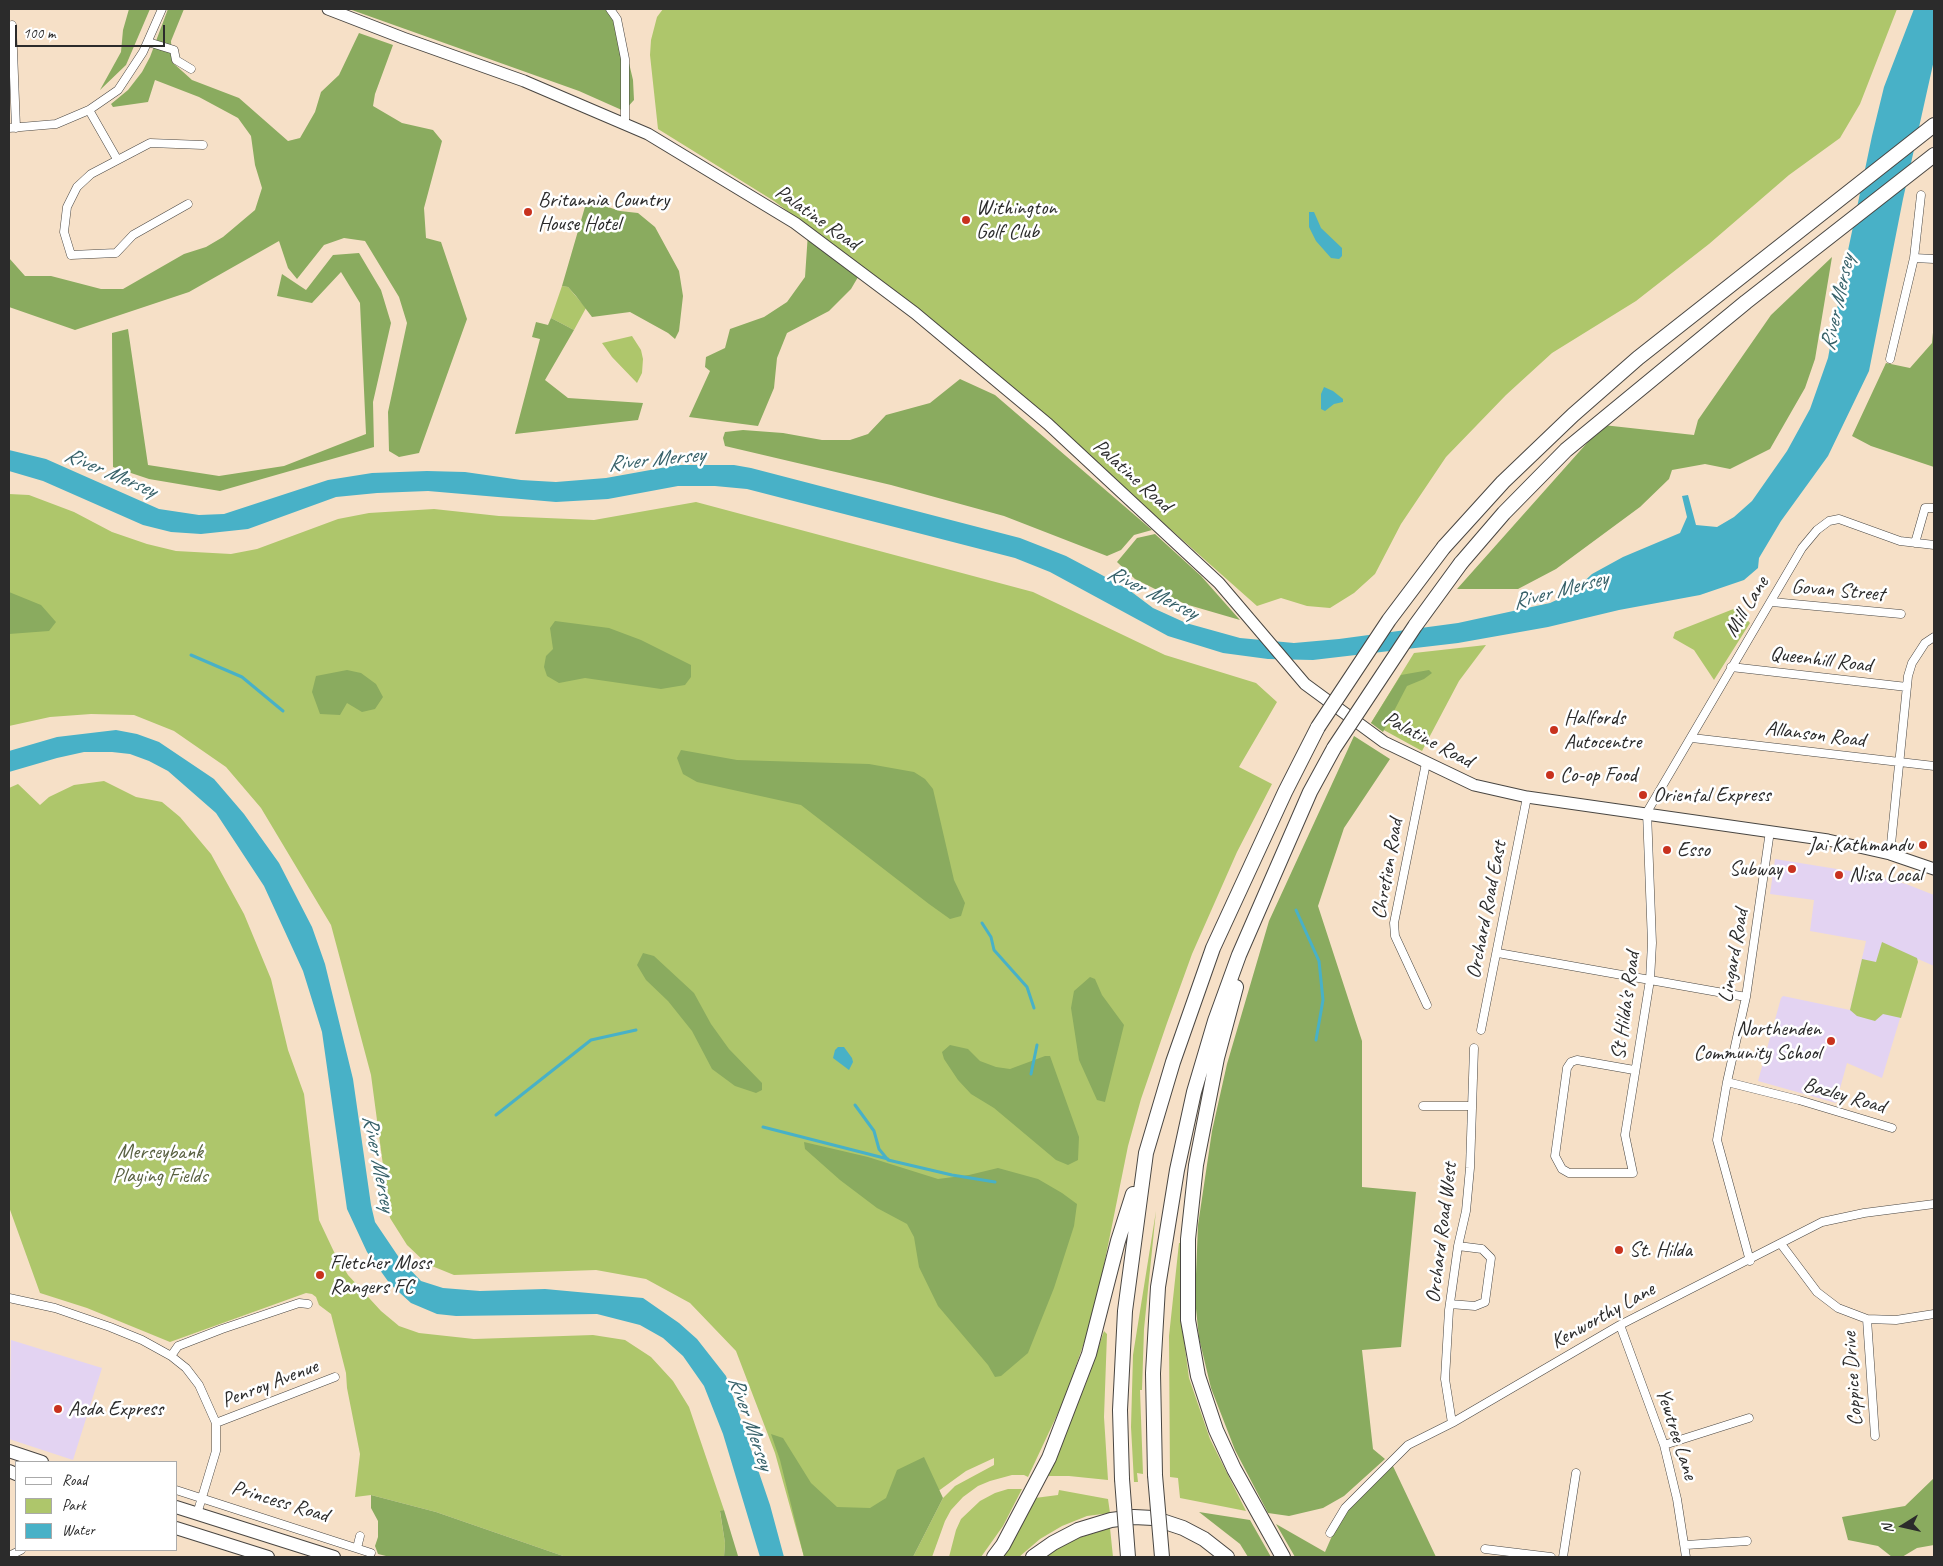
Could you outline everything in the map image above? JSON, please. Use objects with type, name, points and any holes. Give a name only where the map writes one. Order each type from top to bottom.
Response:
[{"type":"highway","points":[[994,1557],[1028,1499],[1049,1458],[1090,1354],[1118,1241],[1173,1062],[1214,948],[1285,792],[1318,727],[1389,620],[1444,547],[1504,482],[1573,415],[1638,358],[1733,281],[1934,125]]},
{"type":"highway","points":[[1162,1557],[1155,1475],[1153,1398],[1156,1315],[1164,1243],[1175,1179],[1205,1054],[1226,988],[1252,923],[1310,792],[1334,748],[1415,626],[1461,563],[1504,513],[1566,450],[1746,302],[1934,155]]},
{"type":"highway","points":[[1252,923],[1217,1058],[1203,1126],[1190,1206],[1187,1272],[1188,1320],[1198,1376],[1216,1430],[1283,1557]]},
{"type":"highway","points":[[1128,1557],[1122,1480],[1121,1384],[1124,1319],[1146,1153]]},
{"type":"highway","points":[[9,1451],[39,1461]]},
{"type":"highway","name":"Princess Road","points":[[178,1508],[334,1557]]},
{"type":"highway","points":[[1033,1557],[1053,1543],[1078,1530],[1111,1520],[1134,1517],[1153,1518],[1183,1528],[1204,1539],[1227,1557]]},
{"type":"highway","points":[[178,1529],[268,1557]]},
{"type":"main road","name":"Palatine Road","points":[[328,9],[524,81],[648,134],[795,223],[915,313],[1048,424],[1219,583],[1251,618],[1305,684],[1384,742],[1474,785],[1527,797],[1647,812],[1828,840],[1890,854],[1934,869]]},
{"type":"street","points":[[12,25],[13,128],[56,124],[89,110],[118,90],[148,42],[162,9]]},
{"type":"street","points":[[610,9],[617,19],[625,59],[625,124]]},
{"type":"street","points":[[148,42],[174,50],[176,60],[191,69]]},
{"type":"street","points":[[89,110],[117,159]]},
{"type":"street","points":[[188,204],[134,235],[116,253],[71,256],[64,232],[67,208],[77,187],[91,174],[150,143],[203,145]]},
{"type":"street","points":[[1890,359],[1914,258],[1921,195]]},
{"type":"street","points":[[1914,258],[1934,259]]},
{"type":"street","points":[[1916,543],[1925,508],[1934,508]]},
{"type":"street","name":"Mill Lane","points":[[1647,812],[1692,738],[1731,667],[1807,542],[1817,530],[1829,521],[1839,519],[1900,541],[1934,545]]},
{"type":"street","name":"Govan Street","points":[[1772,602],[1901,614]]},
{"type":"street","points":[[1890,854],[1907,687],[1912,663],[1925,643],[1934,637]]},
{"type":"street","name":"Queenhill Road","points":[[1731,667],[1907,687]]},
{"type":"street","name":"Allanson Road","points":[[1692,738],[1934,766]]},
{"type":"street","name":"Chretien Road","points":[[1426,763],[1394,923],[1395,936],[1427,1005]]},
{"type":"street","name":"Orchard Road East","points":[[1481,1030],[1498,953],[1527,797]]},
{"type":"street","name":"St Hilda's Road","points":[[1634,1070],[1577,1060],[1571,1062],[1567,1068],[1555,1156],[1562,1169],[1569,1173],[1633,1173],[1625,1135],[1650,980],[1652,943],[1647,812]]},
{"type":"street","name":"Lingard Road","points":[[1750,1261],[1717,1140],[1727,1082],[1746,997],[1770,831]]},
{"type":"street","points":[[1498,953],[1746,997]]},
{"type":"street","name":"Orchard Road West","points":[[1452,1423],[1445,1380],[1450,1304],[1458,1246],[1466,1211],[1474,1048]]},
{"type":"street","name":"Bazley Road","points":[[1727,1082],[1799,1100],[1892,1128]]},
{"type":"street","points":[[1423,1106],[1471,1106]]},
{"type":"street","name":"Kenworthy Lane","points":[[1330,1532],[1345,1508],[1408,1444],[1452,1423],[1620,1325],[1750,1261],[1808,1229],[1834,1218],[1934,1204]]},
{"type":"street","points":[[1781,1244],[1817,1292],[1838,1308],[1866,1319],[1896,1320],[1934,1314]]},
{"type":"street","points":[[1450,1304],[1474,1306],[1485,1302],[1491,1258],[1482,1249],[1458,1246]]},
{"type":"street","points":[[9,1298],[83,1316],[142,1340],[171,1356],[186,1368],[199,1384],[216,1422],[216,1451],[197,1514]]},
{"type":"street","points":[[171,1356],[178,1346],[222,1329],[299,1303],[308,1304]]},
{"type":"street","name":"Coppice Drive","points":[[1866,1319],[1875,1436]]},
{"type":"street","name":"Yewtree Lane","points":[[1620,1325],[1664,1445],[1678,1499],[1686,1546],[1686,1557]]},
{"type":"street","name":"Penroy Avenue","points":[[216,1422],[335,1378]]},
{"type":"street","points":[[1664,1445],[1749,1418]]},
{"type":"street","points":[[1563,1557],[1576,1473]]},
{"type":"street","name":"Princess Road","points":[[178,1491],[371,1553]]},
{"type":"street","points":[[357,1548],[360,1536]]},
{"type":"street","points":[[1686,1546],[1747,1541]]},
{"type":"street","points":[[1485,1549],[1551,1557]]},
{"type":"shaded area","points":[[1775,859],[1868,874],[1906,884],[1934,895],[1934,966],[1918,959],[1882,1078],[1847,1063],[1836,1103],[1758,1081],[1781,998],[1783,996],[1850,1010],[1866,941],[1810,931],[1814,900],[1770,894]]},
{"type":"shaded area","points":[[11,1340],[102,1368],[73,1460],[9,1439]]},
{"type":"green space","points":[[129,9],[150,9],[126,65],[100,90],[121,52],[123,30]]},
{"type":"green space","points":[[168,9],[184,9],[171,41],[172,62],[192,80],[239,98],[288,141],[300,138],[315,112],[321,92],[339,75],[359,33],[393,45],[375,94],[373,106],[402,123],[433,130],[442,141],[424,208],[426,238],[441,242],[467,319],[419,453],[399,457],[389,451],[388,412],[407,323],[399,297],[365,241],[344,238],[324,245],[297,279],[288,268],[279,241],[189,292],[75,330],[9,307],[9,258],[25,276],[51,276],[101,289],[123,289],[184,254],[206,247],[223,237],[255,210],[262,188],[255,165],[251,136],[238,118],[199,97],[155,80],[148,102],[113,107],[111,104],[128,90],[142,72],[150,57]]},
{"type":"green space","points":[[349,9],[607,9],[611,13],[624,42],[633,80],[634,100],[624,111],[579,91]]},
{"type":"green space","name":"Withington Golf Club","points":[[663,9],[1897,9],[1860,104],[1840,138],[1789,175],[1709,244],[1636,301],[1552,353],[1506,395],[1446,457],[1401,524],[1375,574],[1354,593],[1330,608],[1307,606],[1281,598],[1257,606],[1001,379],[877,279],[774,201],[658,129],[650,55],[651,40],[657,17]]},
{"type":"green space","points":[[587,200],[620,211],[638,213],[655,227],[679,271],[683,296],[679,331],[675,339],[668,333],[630,312],[592,317],[568,287],[562,286]]},
{"type":"green space","points":[[808,233],[861,272],[851,289],[829,311],[787,333],[777,358],[774,388],[758,426],[689,417],[710,371],[705,367],[706,357],[725,348],[730,329],[764,317],[787,302],[805,277]]},
{"type":"green space","points":[[359,253],[381,290],[391,323],[373,402],[374,447],[220,491],[149,479],[113,467],[112,333],[128,329],[148,465],[219,476],[284,466],[366,434],[360,303],[341,272],[312,303],[277,296],[282,274],[306,290],[333,255]]},
{"type":"green space","points":[[1832,257],[1815,359],[1805,388],[1770,449],[1730,469],[1705,464],[1672,470],[1669,479],[1640,507],[1556,569],[1518,589],[1457,589],[1603,425],[1694,435],[1698,420],[1771,315]]},
{"type":"green space","points":[[562,286],[568,287],[586,308],[574,330],[551,318]]},
{"type":"green space","points":[[551,318],[574,330],[545,380],[568,398],[643,403],[638,420],[515,434],[540,339],[532,337],[536,322],[548,325]]},
{"type":"green space","points":[[1934,322],[1934,467],[1871,446],[1852,436],[1886,363],[1910,368],[1932,343]]},
{"type":"green space","points":[[632,336],[641,350],[643,359],[642,373],[637,383],[612,357],[602,343]]},
{"type":"green space","points":[[960,379],[995,395],[1152,530],[1134,535],[1121,550],[1107,556],[1004,516],[891,485],[725,446],[723,438],[725,432],[743,430],[783,433],[822,440],[850,440],[868,434],[886,415],[930,403]]},
{"type":"green space","points":[[9,494],[29,495],[74,512],[112,532],[147,544],[176,551],[231,554],[257,549],[338,519],[369,513],[434,509],[499,516],[594,520],[696,502],[1033,592],[1165,655],[1256,683],[1277,702],[1239,767],[1272,784],[1237,852],[1192,954],[1167,1023],[1141,1099],[1128,1146],[1099,1290],[1089,1328],[1065,1398],[1028,1477],[1012,1475],[990,1481],[978,1486],[963,1497],[951,1510],[945,1521],[932,1557],[913,1557],[943,1498],[955,1486],[994,1465],[994,1458],[966,1471],[937,1492],[907,1557],[804,1557],[775,1453],[736,1351],[690,1303],[646,1279],[596,1270],[454,1275],[427,1264],[407,1245],[390,1218],[371,1075],[331,925],[261,808],[226,767],[174,731],[134,715],[91,714],[50,717],[9,726]]},
{"type":"green space","points":[[1155,534],[1201,576],[1240,620],[1185,604],[1135,579],[1117,562],[1137,538]]},
{"type":"green space","points":[[9,592],[41,605],[56,622],[49,631],[9,634]]},
{"type":"green space","points":[[1736,608],[1750,623],[1714,680],[1694,650],[1673,638],[1675,632]]},
{"type":"green space","points":[[555,621],[609,628],[641,640],[691,665],[691,677],[685,685],[661,689],[585,678],[559,683],[547,676],[544,667],[546,656],[553,649],[550,628]]},
{"type":"green space","points":[[1486,645],[1459,681],[1422,751],[1371,723],[1414,653]]},
{"type":"green space","points":[[347,670],[361,673],[376,684],[383,697],[375,709],[362,712],[347,703],[340,715],[320,714],[312,692],[316,676]]},
{"type":"green space","points":[[1429,670],[1432,673],[1424,679],[1407,686],[1383,732],[1371,723],[1401,675]]},
{"type":"green space","points":[[1354,736],[1390,759],[1344,828],[1318,906],[1362,1041],[1362,1187],[1416,1192],[1401,1347],[1362,1350],[1373,1449],[1385,1459],[1344,1496],[1323,1508],[1289,1516],[1268,1513],[1235,1450],[1211,1388],[1199,1338],[1195,1299],[1198,1225],[1212,1131],[1227,1064],[1269,921]]},
{"type":"green space","points":[[681,750],[737,760],[869,764],[914,772],[925,779],[933,789],[954,880],[965,903],[961,916],[950,919],[801,805],[697,782],[683,774],[677,758]]},
{"type":"green space","name":"Merseybank Playing Fields","points":[[104,781],[136,797],[162,802],[180,817],[211,854],[244,914],[271,979],[288,1050],[304,1094],[319,1220],[335,1254],[348,1275],[381,1311],[399,1326],[419,1333],[474,1339],[593,1335],[625,1340],[651,1357],[673,1381],[689,1407],[724,1510],[720,1512],[725,1543],[724,1557],[566,1557],[436,1512],[371,1495],[355,1497],[360,1454],[347,1388],[346,1373],[331,1314],[319,1305],[316,1297],[312,1294],[306,1293],[170,1342],[87,1308],[40,1293],[9,1207],[9,788],[18,784],[40,805],[49,797],[74,785]]},
{"type":"green space","points":[[1882,942],[1917,958],[1918,962],[1901,1018],[1883,1014],[1875,1021],[1857,1016],[1850,1010],[1862,959],[1876,962]]},
{"type":"green space","points":[[643,953],[654,956],[694,993],[711,1024],[729,1049],[762,1083],[762,1090],[756,1093],[735,1086],[712,1069],[692,1031],[668,1001],[646,980],[637,965]]},
{"type":"green space","points":[[1090,977],[1095,979],[1102,995],[1124,1025],[1105,1102],[1097,1100],[1079,1060],[1071,1008],[1074,991]]},
{"type":"green space","points":[[950,1045],[968,1049],[980,1061],[996,1067],[1010,1069],[1045,1056],[1050,1056],[1079,1137],[1078,1160],[1068,1165],[1056,1160],[994,1108],[971,1094],[958,1080],[944,1059],[942,1052]]},
{"type":"green space","points":[[804,1142],[868,1157],[938,1179],[969,1175],[998,1168],[1038,1179],[1077,1204],[1074,1226],[1054,1288],[1028,1353],[1001,1376],[995,1377],[988,1365],[938,1306],[919,1267],[914,1237],[907,1224],[877,1208],[840,1180],[805,1149]]},
{"type":"green space","points":[[1156,1211],[1144,1329],[1142,1390],[1140,1390],[1143,1474],[1137,1473],[1138,1482],[1134,1482],[1131,1427],[1133,1355]]},
{"type":"green space","points":[[1179,1243],[1181,1243],[1180,1311],[1189,1378],[1210,1439],[1246,1511],[1180,1498],[1178,1478],[1170,1477],[1169,1336]]},
{"type":"green space","points":[[1104,1331],[1107,1334],[1104,1417],[1108,1480],[1046,1476],[1086,1383]]},
{"type":"green space","points":[[771,1434],[783,1438],[811,1483],[837,1507],[870,1508],[886,1498],[897,1470],[924,1457],[943,1498],[913,1557],[804,1557],[780,1460]]},
{"type":"green space","points":[[1392,1464],[1436,1557],[1295,1557],[1276,1524],[1325,1552],[1342,1513]]},
{"type":"green space","points":[[1934,1478],[1934,1545],[1917,1548],[1902,1557],[1892,1557],[1878,1546],[1848,1540],[1842,1517],[1905,1506]]},
{"type":"green space","points":[[1008,1489],[1022,1489],[1003,1526],[981,1557],[949,1557],[961,1519],[980,1501]]},
{"type":"green space","points":[[1059,1490],[1108,1499],[1110,1513],[1087,1516],[1062,1526],[1040,1539],[1019,1557],[1000,1557],[1035,1498],[1058,1495]]},
{"type":"green space","points":[[371,1495],[436,1512],[566,1557],[390,1557],[378,1554],[375,1546],[378,1537],[378,1521],[371,1508]]},
{"type":"green space","points":[[724,1510],[738,1557],[724,1557],[725,1543],[720,1511]]},
{"type":"green space","points":[[1199,1512],[1250,1520],[1271,1557],[1248,1557],[1240,1544]]},
{"type":"green space","points":[[1110,1528],[1113,1557],[1044,1557],[1072,1540]]},
{"type":"water","points":[[1914,9],[1934,9],[1934,60],[1903,199],[1869,371],[1828,456],[1781,521],[1759,558],[1758,568],[1744,580],[1700,595],[1619,610],[1548,627],[1458,643],[1313,660],[1268,659],[1223,653],[1168,636],[1050,572],[1015,558],[747,489],[715,486],[678,486],[608,499],[556,502],[428,491],[377,493],[336,497],[248,529],[201,534],[171,532],[143,525],[43,481],[9,471],[9,450],[46,459],[159,509],[199,515],[224,514],[328,480],[372,473],[465,472],[521,480],[556,482],[606,478],[678,465],[734,465],[1020,538],[1066,556],[1129,590],[1153,608],[1186,623],[1240,638],[1294,643],[1339,639],[1458,623],[1550,603],[1572,593],[1592,574],[1623,557],[1680,533],[1687,517],[1682,496],[1688,495],[1696,525],[1717,527],[1734,517],[1752,501],[1787,451],[1810,409],[1828,358],[1846,260],[1884,87]]},
{"type":"water","points":[[1309,212],[1314,212],[1321,228],[1342,248],[1342,256],[1339,259],[1331,258],[1316,241],[1309,227]]},
{"type":"water","points":[[1324,387],[1333,391],[1343,399],[1343,402],[1334,404],[1325,411],[1321,409],[1321,394]]},
{"type":"water","points":[[116,730],[137,734],[159,742],[214,779],[244,814],[279,863],[312,927],[325,964],[353,1079],[375,1222],[400,1259],[421,1281],[443,1288],[480,1291],[545,1289],[643,1298],[679,1323],[697,1339],[726,1376],[770,1505],[784,1557],[760,1557],[723,1434],[704,1386],[683,1356],[663,1338],[640,1325],[597,1314],[456,1316],[437,1314],[411,1303],[390,1284],[367,1252],[347,1209],[322,1032],[303,971],[264,886],[216,813],[168,771],[130,754],[84,752],[9,772],[9,751],[57,737]]},
{"type":"water","points":[[838,1047],[844,1047],[852,1058],[853,1062],[849,1070],[833,1058]]},
{"type":"waterway","points":[[191,655],[242,677],[283,711]]},
{"type":"waterway","points":[[1296,910],[1319,961],[1323,1000],[1316,1040]]},
{"type":"waterway","points":[[982,923],[991,937],[994,950],[1027,987],[1034,1008]]},
{"type":"waterway","points":[[496,1115],[591,1040],[636,1030]]},
{"type":"waterway","points":[[1031,1074],[1037,1045]]},
{"type":"waterway","points":[[855,1105],[874,1131],[879,1149],[888,1160],[952,1175],[995,1182]]},
{"type":"waterway","points":[[763,1127],[888,1159]]},
{"type":"place","name":"Britannia Country House Hotel","points":[[528,212]]},
{"type":"place","name":"Withington Golf Club","points":[[966,220]]},
{"type":"place","name":"Halfords Autocentre","points":[[1554,730]]},
{"type":"place","name":"Co-op Food","points":[[1550,775]]},
{"type":"place","name":"Oriental Express","points":[[1643,795]]},
{"type":"place","name":"Jai Kathmandu","points":[[1923,845]]},
{"type":"place","name":"Esso","points":[[1667,850]]},
{"type":"place","name":"Subway","points":[[1792,869]]},
{"type":"place","name":"Nisa Local","points":[[1839,875]]},
{"type":"place","name":"Northenden Community School","points":[[1831,1041]]},
{"type":"place","name":"St. Hilda","points":[[1619,1250]]},
{"type":"place","name":"Fletcher Moss Rangers FC","points":[[320,1275]]},
{"type":"place","name":"Asda Express","points":[[58,1409]]},
{"type":"water label","name":"River Mersey","points":[[1838,303]]},
{"type":"water label","name":"River Mersey","points":[[656,460]]},
{"type":"water label","name":"River Mersey","points":[[110,473]]},
{"type":"water label","name":"River Mersey","points":[[1560,591]]},
{"type":"water label","name":"River Mersey","points":[[1152,593]]},
{"type":"water label","name":"River Mersey","points":[[378,1163]]},
{"type":"water label","name":"River Mersey","points":[[750,1423]]}]
